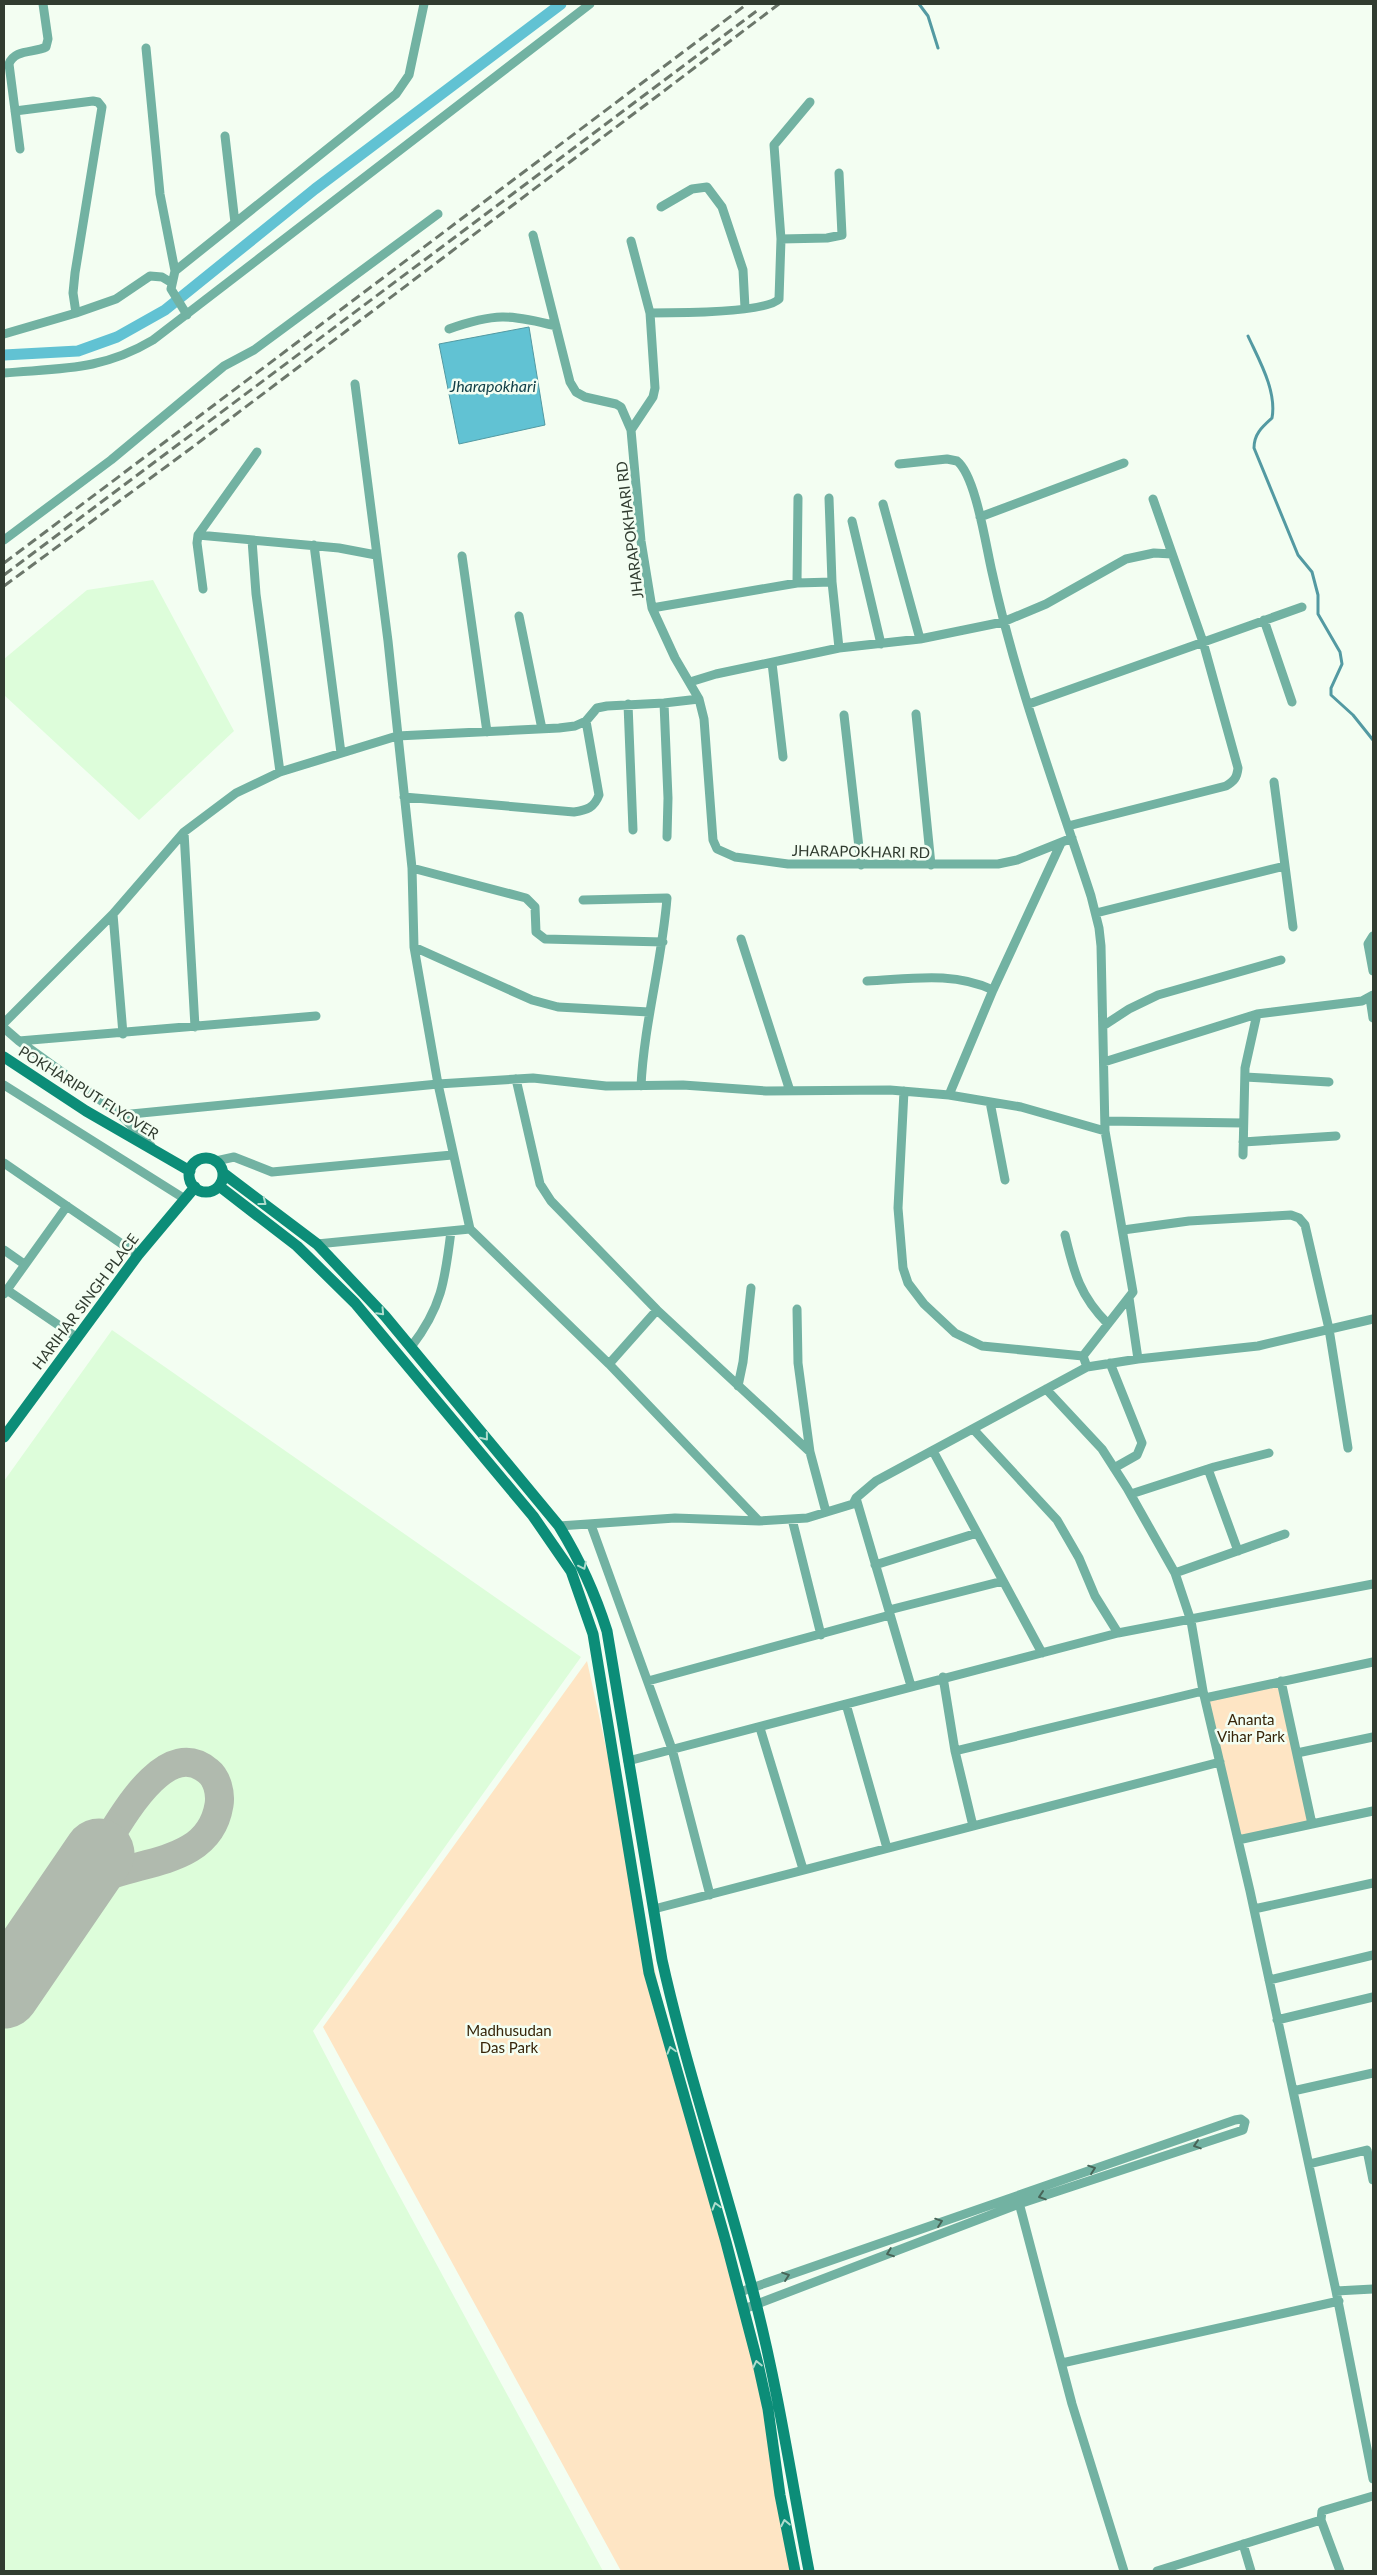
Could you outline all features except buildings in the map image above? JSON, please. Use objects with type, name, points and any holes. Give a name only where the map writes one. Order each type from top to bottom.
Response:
[{"type":"main road","name":"POKHARIPUT FLYOVER","points":[[4,1056],[86,1111],[190,1171]]},
{"type":"main road","points":[[223,1173],[219,1186],[205,1192],[195,1187],[191,1182],[190,1171],[192,1166],[202,1159],[216,1161],[223,1173],[317,1244],[411,1347],[558,1526],[579,1559],[593,1588],[607,1631],[628,1761],[672,2006],[752,2288],[774,2377],[809,2571]]},
{"type":"main road","points":[[219,1186],[297,1246],[355,1303],[533,1516],[571,1571],[593,1634],[649,1973],[740,2292],[768,2409],[780,2495],[795,2571]]},
{"type":"main road","name":"HARIHAR SINGH PLACE","points":[[4,1437],[138,1255],[195,1187]]},
{"type":"street","points":[[20,149],[9,64],[11,58],[16,55],[46,47],[48,38],[43,4]]},
{"type":"street","points":[[175,271],[396,94],[409,75],[424,4]]},
{"type":"street","points":[[4,374],[84,367],[108,362],[131,353],[152,340],[590,4]]},
{"type":"street","points":[[146,48],[160,194],[175,271],[172,286]]},
{"type":"street","points":[[16,111],[93,101],[98,102],[102,107],[74,286],[73,302],[76,313]]},
{"type":"street","points":[[650,313],[745,308],[771,304],[779,299],[781,239],[774,145],[810,102]]},
{"type":"street","points":[[226,136],[235,223]]},
{"type":"street","points":[[781,239],[827,238],[842,235],[839,172]]},
{"type":"street","points":[[661,206],[700,186],[708,187],[717,198],[743,270],[745,308]]},
{"type":"street","points":[[4,540],[111,460],[224,366],[254,350],[438,214]]},
{"type":"street","name":"JHARAPOKHARI RD","points":[[533,235],[570,382],[576,392],[584,397],[616,404],[621,407],[631,430],[641,541],[652,608],[675,658],[699,699],[704,719],[713,840],[717,849],[735,857],[788,864],[998,864],[1018,860],[1072,838]]},
{"type":"street","points":[[631,241],[650,313],[655,388],[653,397],[631,430]]},
{"type":"street","points":[[4,334],[76,313],[116,298],[150,276],[162,277],[172,286],[186,313]]},
{"type":"street","points":[[449,329],[492,316],[506,316],[556,326]]},
{"type":"street","points":[[355,384],[412,868],[414,946],[452,1155],[470,1229],[609,1364],[759,1521]]},
{"type":"street","points":[[203,589],[197,543],[198,535],[258,452]]},
{"type":"street","points":[[899,464],[947,459],[958,461],[967,472],[980,517],[1002,622],[1096,913],[1101,946],[1105,1131],[1134,1287],[1129,1298],[1083,1356]]},
{"type":"street","points":[[980,517],[1124,463]]},
{"type":"street","points":[[797,583],[798,498]]},
{"type":"street","points":[[829,498],[832,582],[839,648]]},
{"type":"street","points":[[1068,826],[1226,786],[1234,781],[1238,768],[1203,642],[1153,498]]},
{"type":"street","points":[[883,504],[920,639]]},
{"type":"street","points":[[852,521],[881,644]]},
{"type":"street","points":[[198,535],[314,545],[376,555]]},
{"type":"street","points":[[252,540],[256,594],[280,772]]},
{"type":"street","points":[[314,545],[341,753]]},
{"type":"street","points":[[690,682],[716,674],[839,648],[920,639],[1002,622],[1046,604],[1126,559],[1146,554],[1172,554]]},
{"type":"street","points":[[462,556],[487,732]]},
{"type":"street","points":[[652,608],[797,583],[832,582]]},
{"type":"street","points":[[1029,704],[1302,606]]},
{"type":"street","points":[[519,616],[542,729]]},
{"type":"street","points":[[1264,620],[1292,702]]},
{"type":"street","points":[[772,663],[784,757]]},
{"type":"street","points":[[4,1024],[113,914],[148,871],[184,832],[236,793],[280,772],[397,736],[575,726],[586,721],[597,708],[699,699]]},
{"type":"street","points":[[664,703],[668,798],[667,837]]},
{"type":"street","points":[[628,704],[633,830]]},
{"type":"street","points":[[916,714],[931,865]]},
{"type":"street","points":[[844,715],[861,865]]},
{"type":"street","points":[[404,798],[574,812],[588,810],[596,803],[599,795],[586,721]]},
{"type":"street","points":[[1274,782],[1293,927]]},
{"type":"street","points":[[184,832],[195,1027]]},
{"type":"street","points":[[949,1095],[992,990],[1060,843]]},
{"type":"street","points":[[1096,913],[1285,866]]},
{"type":"street","points":[[412,868],[526,898],[535,907],[536,932],[545,939],[663,942]]},
{"type":"street","points":[[583,900],[667,898],[663,942],[649,1012],[641,1086]]},
{"type":"street","points":[[113,914],[123,1034]]},
{"type":"street","points":[[1373,936],[1368,944],[1373,971]]},
{"type":"street","points":[[741,939],[790,1090]]},
{"type":"street","points":[[414,946],[532,1000],[558,1007],[649,1012]]},
{"type":"street","points":[[1103,1026],[1129,1009],[1158,995],[1281,960]]},
{"type":"street","points":[[868,981],[956,977],[976,982],[992,990]]},
{"type":"street","points":[[1104,1062],[1257,1014],[1362,1001],[1371,996],[1373,1018]]},
{"type":"street","points":[[1243,1155],[1245,1077],[1257,1014]]},
{"type":"street","points":[[19,1041],[123,1034],[316,1016]]},
{"type":"street","points":[[4,1028],[121,1115],[158,1152]]},
{"type":"street","points":[[1245,1077],[1330,1082]]},
{"type":"street","points":[[121,1115],[438,1084],[541,1078],[606,1086],[683,1085],[714,1089],[904,1091],[949,1095],[1022,1107],[1105,1131]]},
{"type":"street","points":[[516,1079],[540,1184],[551,1201],[657,1310],[810,1452]]},
{"type":"street","points":[[4,1085],[185,1199]]},
{"type":"street","points":[[904,1091],[898,1208],[904,1268],[908,1283],[924,1304],[955,1333],[982,1346],[1083,1356]]},
{"type":"street","points":[[990,1102],[1005,1180]]},
{"type":"street","points":[[1105,1121],[1243,1123]]},
{"type":"street","points":[[1243,1142],[1336,1136]]},
{"type":"street","points":[[216,1161],[234,1157],[272,1172],[452,1155]]},
{"type":"street","points":[[4,1163],[138,1255]]},
{"type":"street","points":[[67,1206],[5,1292],[76,1337]]},
{"type":"street","points":[[1122,1230],[1189,1221],[1291,1215],[1299,1218],[1304,1225],[1329,1329],[1348,1448]]},
{"type":"street","points":[[317,1244],[470,1229]]},
{"type":"street","points":[[411,1347],[428,1324],[440,1296],[451,1231]]},
{"type":"street","points":[[1065,1236],[1075,1275],[1083,1294],[1108,1324]]},
{"type":"street","points":[[4,1250],[24,1264]]},
{"type":"street","points":[[738,1386],[743,1362],[751,1288]]},
{"type":"street","points":[[1129,1298],[1138,1359]]},
{"type":"street","points":[[797,1309],[798,1363],[810,1452],[826,1512]]},
{"type":"street","points":[[609,1364],[657,1310]]},
{"type":"street","points":[[558,1526],[675,1518],[759,1521],[807,1518],[853,1504],[856,1498],[876,1481],[974,1430],[1046,1388],[1086,1368],[1138,1359],[1258,1346],[1373,1319]]},
{"type":"street","points":[[1083,1356],[1086,1368]]},
{"type":"street","points":[[1110,1364],[1142,1443],[1136,1456],[1114,1468]]},
{"type":"street","points":[[1046,1388],[1102,1448],[1175,1573],[1191,1621],[1204,1694],[1254,1909],[1336,2291],[1373,2479]]},
{"type":"street","points":[[974,1430],[1056,1520],[1080,1558],[1095,1596],[1118,1633]]},
{"type":"street","points":[[933,1451],[1042,1653]]},
{"type":"street","points":[[1130,1494],[1208,1469],[1269,1453]]},
{"type":"street","points":[[1208,1469],[1238,1551]]},
{"type":"street","points":[[856,1498],[911,1686]]},
{"type":"street","points":[[792,1519],[821,1635]]},
{"type":"street","points":[[591,1525],[672,1749],[710,1895]]},
{"type":"street","points":[[876,1565],[978,1533]]},
{"type":"street","points":[[1175,1573],[1285,1534]]},
{"type":"street","points":[[648,1681],[821,1635],[890,1612],[1003,1581]]},
{"type":"street","points":[[628,1761],[760,1728],[943,1677],[1118,1633],[1191,1621],[1373,1584]]},
{"type":"street","points":[[955,1751],[1204,1694],[1281,1681],[1373,1662]]},
{"type":"street","points":[[943,1677],[955,1751],[973,1826]]},
{"type":"street","points":[[1281,1681],[1312,1824]]},
{"type":"street","points":[[846,1704],[887,1848]]},
{"type":"street","points":[[760,1728],[803,1870]]},
{"type":"street","points":[[1297,1753],[1373,1737]]},
{"type":"street","points":[[654,1908],[1220,1762]]},
{"type":"street","points":[[1238,1840],[1373,1810]]},
{"type":"street","points":[[1254,1909],[1373,1883]]},
{"type":"street","points":[[1269,1980],[1373,1955]]},
{"type":"street","points":[[1278,2020],[1373,1997]]},
{"type":"street","points":[[1293,2091],[1373,2072]]},
{"type":"street","points":[[740,2292],[1018,2199],[1243,2130],[1245,2122],[1241,2119],[1235,2120],[1018,2199],[744,2309]]},
{"type":"street","points":[[1309,2164],[1370,2150],[1373,2180]]},
{"type":"street","points":[[1018,2199],[1062,2363],[1124,2571]]},
{"type":"street","points":[[1336,2291],[1373,2288]]},
{"type":"street","points":[[1062,2363],[1338,2301]]},
{"type":"street","points":[[1340,2571],[1321,2520],[1322,2511],[1373,2496]]},
{"type":"street","points":[[1157,2571],[1321,2520]]},
{"type":"street","points":[[1242,2544],[1251,2571]]},
{"type":"shaded area","points":[[153,580],[234,731],[139,820],[4,695],[4,659],[87,590]]},
{"type":"shaded area","points":[[112,1330],[581,1657],[313,2031],[387,2173],[603,2571],[4,2571],[4,1481]]},
{"type":"green space","name":"Madhusudan Das Park","points":[[587,1661],[679,2080],[740,2292],[794,2571],[621,2571],[323,2027]]},
{"type":"green space","name":"Ananta Vihar Park","points":[[1281,1682],[1308,1822],[1239,1838],[1206,1699]]},
{"type":"water","name":"Jharapokhari","points":[[529,327],[545,425],[459,444],[439,344]]},
{"type":"waterway","points":[[4,355],[78,351],[117,337],[165,310],[315,189],[561,4]]},
{"type":"waterway","points":[[919,4],[928,16],[938,48]]},
{"type":"waterway","points":[[1248,336],[1270,387],[1273,408],[1272,418],[1257,435],[1254,448],[1298,555],[1312,572],[1318,595],[1318,614],[1340,652],[1342,664],[1331,688],[1331,695],[1353,715],[1373,740]]},
{"type":"taxiway","points":[[47,1929],[75,1896],[88,1885],[113,1874],[170,1858],[202,1840],[213,1825],[219,1805],[219,1791],[214,1778],[208,1771],[191,1763],[175,1764],[159,1773],[130,1805],[99,1854]]},
{"type":"runway","points":[[4,1993],[99,1854]]},
{"type":"railway","points":[[4,563],[747,4]]},
{"type":"railway","points":[[4,586],[190,449],[779,4]]},
{"type":"railway","points":[[4,575],[758,10]]}]
